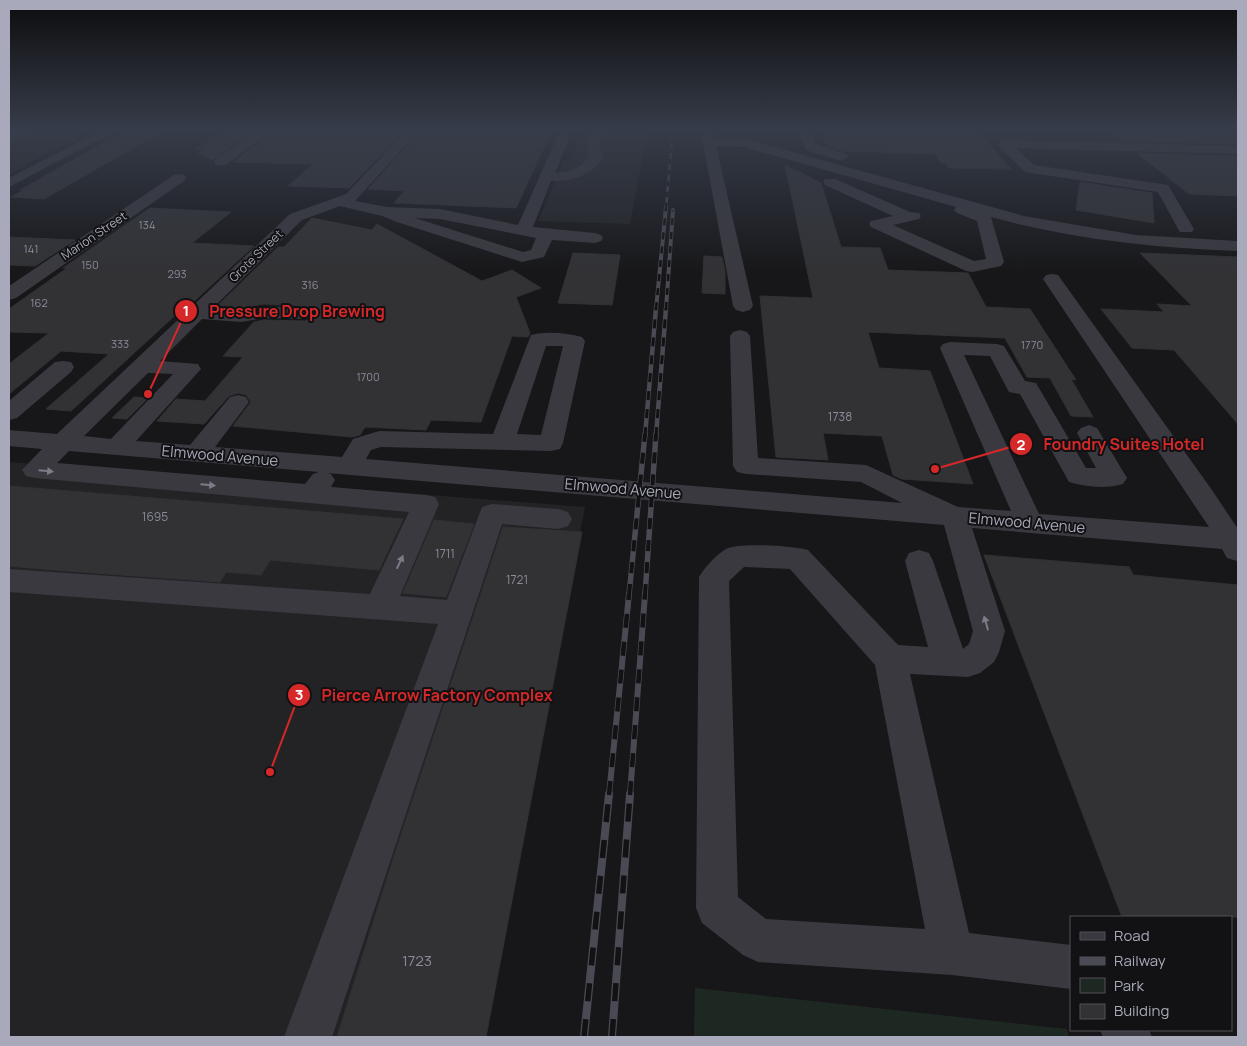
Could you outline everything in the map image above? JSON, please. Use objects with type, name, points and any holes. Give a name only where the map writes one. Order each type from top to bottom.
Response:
[{"type":"street","name":"Grote Street","points":[[312,494],[35,470],[296,217],[351,197],[370,177]]},
{"type":"street","points":[[523,230],[546,177],[551,177]]},
{"type":"street","points":[[717,177],[743,306]]},
{"type":"street","points":[[819,177],[908,216]]},
{"type":"street","points":[[859,177],[1023,221],[1136,240],[1238,246]]},
{"type":"street","points":[[907,177],[985,195]]},
{"type":"street","points":[[1084,177],[1163,188],[1186,229]]},
{"type":"street","points":[[1138,177],[1147,186]]},
{"type":"street","name":"Marion Street","points":[[9,294],[178,178]]},
{"type":"street","points":[[341,202],[387,212],[440,214],[546,235],[595,238]]},
{"type":"street","points":[[962,206],[984,218],[995,262],[972,267],[877,224],[908,216],[962,206]]},
{"type":"street","points":[[387,212],[403,219],[522,257],[538,253],[546,235]]},
{"type":"street","points":[[1157,226],[1238,232]]},
{"type":"street","points":[[1052,279],[1236,544]]},
{"type":"street","points":[[196,313],[241,316],[264,312],[305,313]]},
{"type":"street","points":[[740,336],[746,466],[866,474],[955,517],[989,631],[983,652],[959,663],[890,659]]},
{"type":"street","points":[[312,494],[362,446],[379,439],[551,443],[575,341],[538,339],[502,441]]},
{"type":"street","points":[[1030,523],[950,348],[997,350],[1017,387],[1028,388],[1078,476],[1114,478],[1089,433]]},
{"type":"street","points":[[116,448],[190,369],[142,366]]},
{"type":"street","points":[[9,413],[63,367]]},
{"type":"street","points":[[196,454],[238,402]]},
{"type":"street","name":"Elmwood Avenue","points":[[9,438],[1030,523],[1236,544]]},
{"type":"street","points":[[312,494],[426,504],[380,606]]},
{"type":"street","points":[[308,1037],[492,514],[558,520]]},
{"type":"street","points":[[952,953],[890,659],[798,558],[736,556],[714,577],[717,908],[758,940],[952,953],[1070,968]]},
{"type":"street","points":[[919,562],[959,663]]},
{"type":"street","points":[[9,580],[457,613]]},
{"type":"shaded area","points":[[557,177],[639,177],[630,224],[538,221]]},
{"type":"shaded area","points":[[9,462],[585,507],[479,1037],[9,1037]]},
{"type":"green space","points":[[695,988],[1067,1029],[1069,1037],[694,1037]]},
{"type":"building","points":[[43,177],[83,177],[44,199],[11,197],[24,190],[20,190]]},
{"type":"building","points":[[298,177],[360,177],[349,188],[288,186]]},
{"type":"building","points":[[379,177],[530,177],[516,208],[394,203],[404,191],[368,189]]},
{"type":"building","points":[[787,177],[809,177],[821,183],[841,247],[880,248],[888,270],[968,273],[986,307],[1030,309],[1076,380],[1071,379],[1093,417],[1071,416],[1050,378],[1027,377],[1005,338],[868,332],[879,368],[930,371],[973,484],[902,479],[893,475],[882,436],[823,433],[828,460],[776,457],[760,296],[813,298]]},
{"type":"building","points":[[1167,177],[1238,177],[1238,196],[1189,194]]},
{"type":"building","points":[[1080,182],[1152,193],[1154,223],[1076,210]]},
{"type":"building","points":[[150,208],[231,212],[192,243],[254,246],[71,411],[46,409],[109,354],[61,351],[9,394],[9,364],[49,333],[9,332],[9,309],[67,268],[63,268]]},
{"type":"building","points":[[312,218],[372,230],[377,224],[482,281],[512,270],[541,288],[516,297],[530,333],[528,337],[512,336],[481,422],[431,420],[426,430],[365,427],[360,435],[352,437],[233,426],[251,402],[246,395],[238,393],[229,396],[204,424],[157,421],[176,399],[205,401],[243,357],[223,356],[254,322],[264,320],[305,321],[314,318],[317,313],[312,307],[264,304],[241,308],[217,306],[278,247],[284,247]]},
{"type":"building","points":[[9,237],[75,240],[35,266],[9,265]]},
{"type":"building","points":[[573,253],[620,255],[612,305],[558,303]]},
{"type":"building","points":[[1140,253],[1238,257],[1238,424],[1174,350],[1132,348],[1101,309],[1164,312],[1157,304],[1192,306]]},
{"type":"building","points":[[704,256],[722,257],[725,271],[725,294],[702,293]]},
{"type":"building","points":[[134,397],[148,398],[127,419],[112,418]]},
{"type":"building","points":[[9,486],[403,519],[379,570],[270,560],[261,575],[226,572],[220,582],[66,571],[9,566]]},
{"type":"building","points":[[434,520],[474,524],[446,597],[403,593]]},
{"type":"building","points":[[503,527],[582,532],[486,1037],[337,1037],[394,856]]},
{"type":"building","points":[[984,555],[1129,567],[1133,575],[1238,585],[1238,917],[1122,916]]},
{"type":"railway","points":[[666,208],[669,177]]},
{"type":"railway","points":[[656,309],[666,207]]},
{"type":"railway","points":[[666,309],[673,210]]},
{"type":"railway","points":[[645,436],[656,308]]},
{"type":"railway","points":[[656,436],[666,308]]},
{"type":"railway","points":[[629,595],[645,434]]},
{"type":"railway","points":[[645,595],[656,434]]},
{"type":"railway","points":[[609,795],[629,594]]},
{"type":"railway","points":[[630,795],[645,594]]},
{"type":"railway","points":[[584,1037],[609,794]]},
{"type":"railway","points":[[612,1037],[630,794]]},
{"type":"place","name":"Pressure Drop Brewing","points":[[148,394]]},
{"type":"place","name":"Foundry Suites Hotel","points":[[935,469]]},
{"type":"place","name":"Pierce Arrow Factory Complex","points":[[270,772]]}]
